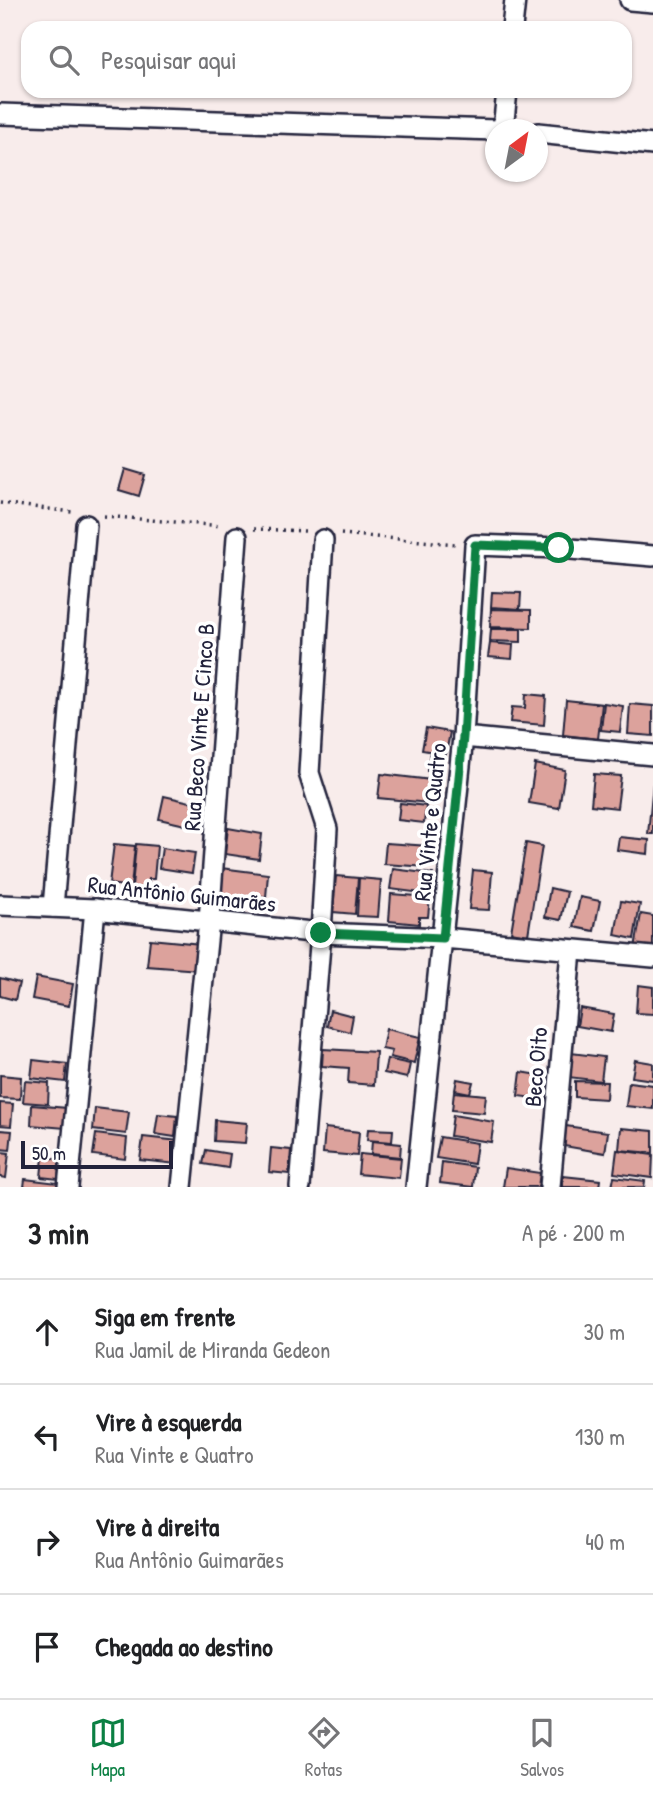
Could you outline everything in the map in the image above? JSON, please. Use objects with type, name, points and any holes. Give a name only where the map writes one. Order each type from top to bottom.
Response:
[{"type":"street","points":[[513,21],[515,0]]},
{"type":"street","points":[[504,119],[506,98]]},
{"type":"street","points":[[0,114],[485,130]]},
{"type":"street","points":[[548,135],[653,145]]},
{"type":"street","points":[[53,907],[86,525]]},
{"type":"street","name":"Rua Beco Vinte E Cinco B","points":[[182,1187],[209,921],[237,537]]},
{"type":"street","points":[[300,1187],[327,829],[309,773],[323,540]]},
{"type":"street","name":"Rua Vinte e Quatro","points":[[416,1187],[463,737],[475,545],[559,548],[653,556]]},
{"type":"street","points":[[463,737],[653,755]]},
{"type":"street","name":"Rua Antônio Guimarães","points":[[0,905],[95,909],[321,933],[443,938],[653,957]]},
{"type":"street","points":[[68,1187],[95,909]]},
{"type":"street","name":"Beco Oito","points":[[550,1187],[571,951]]},
{"type":"building","points":[[125,469],[145,475],[139,496],[119,490]]},
{"type":"building","points":[[492,592],[521,593],[520,609],[491,607]]},
{"type":"building","points":[[491,609],[531,610],[531,628],[490,627]]},
{"type":"building","points":[[491,629],[521,629],[521,642],[490,641]]},
{"type":"building","points":[[490,643],[513,645],[512,659],[488,657]]},
{"type":"building","points":[[526,694],[546,696],[544,725],[510,722],[512,707],[525,708]]},
{"type":"building","points":[[566,700],[602,704],[598,739],[563,735]]},
{"type":"building","points":[[604,703],[623,706],[620,732],[601,730]]},
{"type":"building","points":[[630,704],[653,706],[653,736],[628,734]]},
{"type":"building","points":[[426,728],[450,732],[446,754],[422,750]]},
{"type":"building","points":[[430,752],[443,754],[439,773],[427,771]]},
{"type":"building","points":[[535,764],[565,770],[559,808],[529,803]]},
{"type":"building","points":[[381,774],[431,780],[429,803],[378,798]]},
{"type":"building","points":[[594,774],[621,776],[617,808],[591,805]]},
{"type":"building","points":[[653,783],[653,834],[648,834]]},
{"type":"building","points":[[164,796],[199,804],[194,827],[159,819]]},
{"type":"building","points":[[400,803],[426,806],[424,823],[398,820]]},
{"type":"building","points":[[228,828],[262,834],[259,859],[225,854]]},
{"type":"building","points":[[619,837],[649,840],[648,854],[617,850]]},
{"type":"building","points":[[386,843],[429,846],[428,867],[384,864]]},
{"type":"building","points":[[526,843],[542,846],[528,935],[511,932]]},
{"type":"building","points":[[114,844],[135,846],[131,887],[109,884]]},
{"type":"building","points":[[136,844],[157,846],[154,879],[149,879],[148,889],[132,887]]},
{"type":"building","points":[[162,848],[195,853],[192,873],[159,868]]},
{"type":"building","points":[[221,868],[268,874],[266,897],[254,895],[253,905],[217,901]]},
{"type":"building","points":[[393,869],[433,874],[429,894],[390,889]]},
{"type":"building","points":[[473,870],[492,872],[489,910],[469,909]]},
{"type":"building","points":[[336,876],[358,878],[355,914],[333,912]]},
{"type":"building","points":[[359,878],[381,880],[378,917],[357,916]]},
{"type":"building","points":[[550,888],[567,892],[561,920],[545,917]]},
{"type":"building","points":[[391,894],[430,897],[428,917],[419,917],[419,924],[389,921]]},
{"type":"building","points":[[580,897],[600,901],[594,931],[574,927]]},
{"type":"building","points":[[621,901],[640,904],[634,939],[615,935]]},
{"type":"building","points":[[641,914],[653,916],[653,951],[635,948]]},
{"type":"building","points":[[150,939],[201,944],[199,970],[147,966]]},
{"type":"building","points":[[36,977],[73,984],[69,1006],[32,999]]},
{"type":"building","points":[[0,978],[19,983],[15,1000],[0,996]]},
{"type":"building","points":[[638,985],[653,987],[653,1014],[636,1013]]},
{"type":"building","points":[[580,1008],[614,1014],[611,1032],[577,1026]]},
{"type":"building","points":[[330,1010],[353,1016],[350,1032],[327,1026]]},
{"type":"building","points":[[386,1029],[420,1037],[414,1063],[390,1057],[392,1051],[382,1049]]},
{"type":"building","points":[[323,1049],[376,1052],[374,1085],[348,1083],[349,1068],[322,1066]]},
{"type":"building","points":[[571,1053],[604,1057],[601,1081],[568,1077]]},
{"type":"building","points":[[387,1059],[410,1064],[407,1078],[384,1073]]},
{"type":"building","points":[[33,1060],[67,1064],[65,1082],[31,1078]]},
{"type":"building","points":[[635,1060],[653,1063],[653,1080],[632,1077]]},
{"type":"building","points":[[521,1072],[545,1076],[541,1099],[518,1096]]},
{"type":"building","points":[[0,1075],[21,1077],[20,1099],[0,1098]]},
{"type":"building","points":[[457,1079],[473,1082],[470,1093],[455,1090]]},
{"type":"building","points":[[25,1081],[49,1083],[48,1104],[23,1102]]},
{"type":"building","points":[[575,1081],[607,1082],[606,1099],[575,1097]]},
{"type":"building","points":[[629,1082],[653,1085],[653,1109],[626,1106]]},
{"type":"building","points":[[454,1092],[486,1095],[484,1113],[452,1110]]},
{"type":"building","points":[[0,1103],[13,1104],[11,1126],[0,1125]]},
{"type":"building","points":[[32,1105],[67,1108],[65,1128],[31,1125]]},
{"type":"building","points":[[95,1108],[129,1112],[126,1134],[93,1130]]},
{"type":"building","points":[[158,1114],[177,1116],[175,1137],[155,1134]]},
{"type":"building","points":[[453,1115],[494,1122],[491,1142],[450,1136]]},
{"type":"building","points":[[215,1120],[247,1123],[245,1143],[214,1141]]},
{"type":"building","points":[[566,1126],[608,1132],[605,1153],[564,1146]]},
{"type":"building","points":[[325,1128],[359,1132],[357,1156],[323,1153]]},
{"type":"building","points":[[621,1128],[653,1131],[653,1153],[619,1150]]},
{"type":"building","points":[[368,1129],[393,1130],[392,1142],[367,1140]]},
{"type":"building","points":[[0,1130],[12,1131],[10,1150],[0,1149]]},
{"type":"building","points":[[96,1134],[127,1138],[125,1159],[93,1155]]},
{"type":"building","points":[[143,1137],[179,1141],[177,1164],[140,1160]]},
{"type":"building","points":[[440,1137],[477,1143],[474,1164],[436,1158]]},
{"type":"building","points":[[372,1141],[401,1144],[400,1157],[371,1154]]},
{"type":"building","points":[[271,1148],[291,1150],[289,1174],[269,1172]]},
{"type":"building","points":[[206,1150],[230,1154],[228,1168],[203,1164]]},
{"type":"building","points":[[617,1150],[653,1155],[652,1178],[614,1173]]},
{"type":"building","points":[[0,1152],[9,1153],[6,1178],[0,1177]]},
{"type":"building","points":[[360,1154],[401,1158],[399,1178],[358,1174]]},
{"type":"building","points":[[43,1157],[60,1159],[58,1179],[41,1177]]},
{"type":"building","points":[[442,1162],[475,1167],[473,1187],[440,1183]]},
{"type":"building","points":[[506,1168],[540,1173],[538,1187],[503,1187]]},
{"type":"building","points":[[563,1176],[600,1180],[599,1187],[562,1187]]},
{"type":"building","points":[[614,1177],[645,1181],[644,1187],[612,1187]]},
{"type":"building","points":[[25,1179],[58,1183],[57,1187],[24,1187]]},
{"type":"route","points":[[321,933],[443,938],[463,737],[475,545],[559,548]]}]
